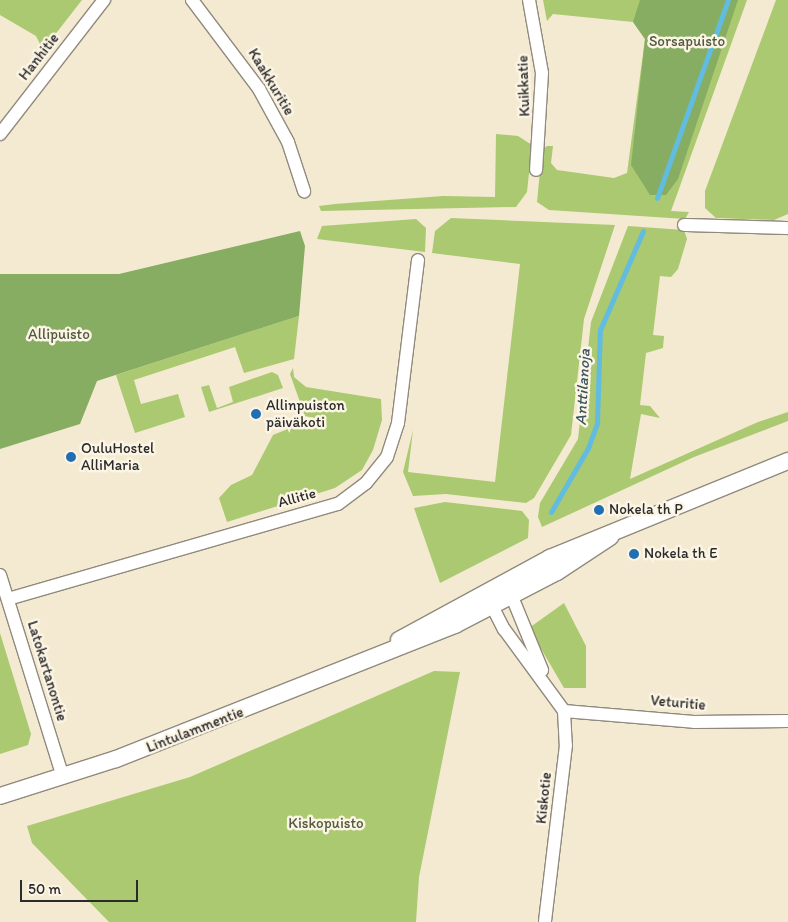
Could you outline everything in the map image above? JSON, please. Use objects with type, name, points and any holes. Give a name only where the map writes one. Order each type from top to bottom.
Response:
[{"type":"street","name":"Hanhitie","points":[[0,134],[104,0]]},
{"type":"street","name":"Kaakkuritie","points":[[192,0],[259,89],[288,142],[304,191]]},
{"type":"street","name":"Kuikkatie","points":[[529,0],[542,74],[536,170]]},
{"type":"street","points":[[684,225],[788,228]]},
{"type":"street","name":"Allitie","points":[[8,599],[338,504],[366,483],[387,456],[398,423],[418,260]]},
{"type":"street","name":"Lintulammentie","points":[[0,796],[63,777],[245,711],[385,650],[455,625],[489,599],[610,537],[788,461]]},
{"type":"street","name":"Latokartanontie","points":[[0,575],[63,777]]},
{"type":"street","name":"Kiskotie","points":[[509,589],[547,682],[564,712],[566,745],[545,922]]},
{"type":"street","name":"Kiskotie","points":[[489,599],[504,630],[547,682]]},
{"type":"street","name":"Veturitie","points":[[564,712],[694,722],[788,721]]},
{"type":"green space","points":[[0,0],[82,0],[43,50],[36,36],[0,15]]},
{"type":"green space","name":"Sorsapuisto","points":[[543,0],[747,0],[671,211],[689,212],[685,219],[549,210],[537,202],[542,150],[547,146],[553,146],[551,163],[557,170],[614,178],[627,173],[645,39],[633,22],[553,14],[547,21]]},
{"type":"green space","name":"Sorsapuisto","points":[[640,0],[738,0],[678,179],[666,195],[650,195],[631,165],[645,39],[633,22]]},
{"type":"green space","points":[[776,0],[788,0],[788,214],[774,220],[716,218],[705,208],[705,191]]},
{"type":"green space","points":[[496,134],[518,136],[532,145],[527,192],[516,207],[321,211],[319,206],[335,204],[443,196],[495,197]]},
{"type":"green space","points":[[451,218],[615,225],[584,319],[571,435],[534,498],[526,503],[446,494],[413,496],[403,472],[413,430],[408,472],[495,482],[520,264],[432,253],[435,231]]},
{"type":"green space","points":[[416,219],[426,228],[425,252],[317,239],[322,226]]},
{"type":"green space","points":[[628,226],[684,230],[687,239],[678,269],[671,277],[660,276],[653,335],[664,336],[663,348],[646,353],[640,405],[650,406],[660,418],[641,414],[630,479],[758,422],[788,412],[788,421],[694,457],[542,527],[538,517],[540,503],[578,439],[591,322]]},
{"type":"green space","name":"Allipuisto","points":[[300,231],[305,246],[299,316],[97,381],[80,424],[0,449],[0,274],[119,274]]},
{"type":"green space","points":[[299,316],[294,359],[244,373],[235,347],[134,380],[141,404],[178,394],[185,417],[135,433],[116,375]]},
{"type":"green space","points":[[293,368],[294,377],[306,387],[381,399],[382,420],[373,450],[362,470],[335,488],[227,522],[219,498],[231,485],[252,475],[273,435],[295,426],[318,428],[319,419],[305,416],[290,374]]},
{"type":"green space","points":[[272,372],[278,375],[283,388],[209,412],[201,387],[209,385],[217,408],[233,402],[229,387]]},
{"type":"green space","points":[[445,502],[522,511],[529,520],[528,538],[440,583],[414,508]]},
{"type":"green space","points":[[564,603],[586,646],[586,688],[564,688],[529,628]]},
{"type":"green space","points":[[0,633],[31,734],[28,745],[0,754]]},
{"type":"green space","name":"Kiskopuisto","points":[[434,671],[460,672],[419,877],[416,922],[109,922],[32,843],[27,826],[190,777]]},
{"type":"waterway","name":"Anttilanoja","points":[[657,198],[728,0]]},
{"type":"waterway","name":"Anttilanoja","points":[[551,512],[588,448],[597,423],[600,330],[643,231]]},
{"type":"place","name":"Allinpuiston päiväkoti","points":[[256,414]]},
{"type":"place","name":"OuluHostel AlliMaria","points":[[71,457]]},
{"type":"place","name":"Nokela th P","points":[[599,510]]},
{"type":"place","name":"Nokela th E","points":[[634,554]]}]
